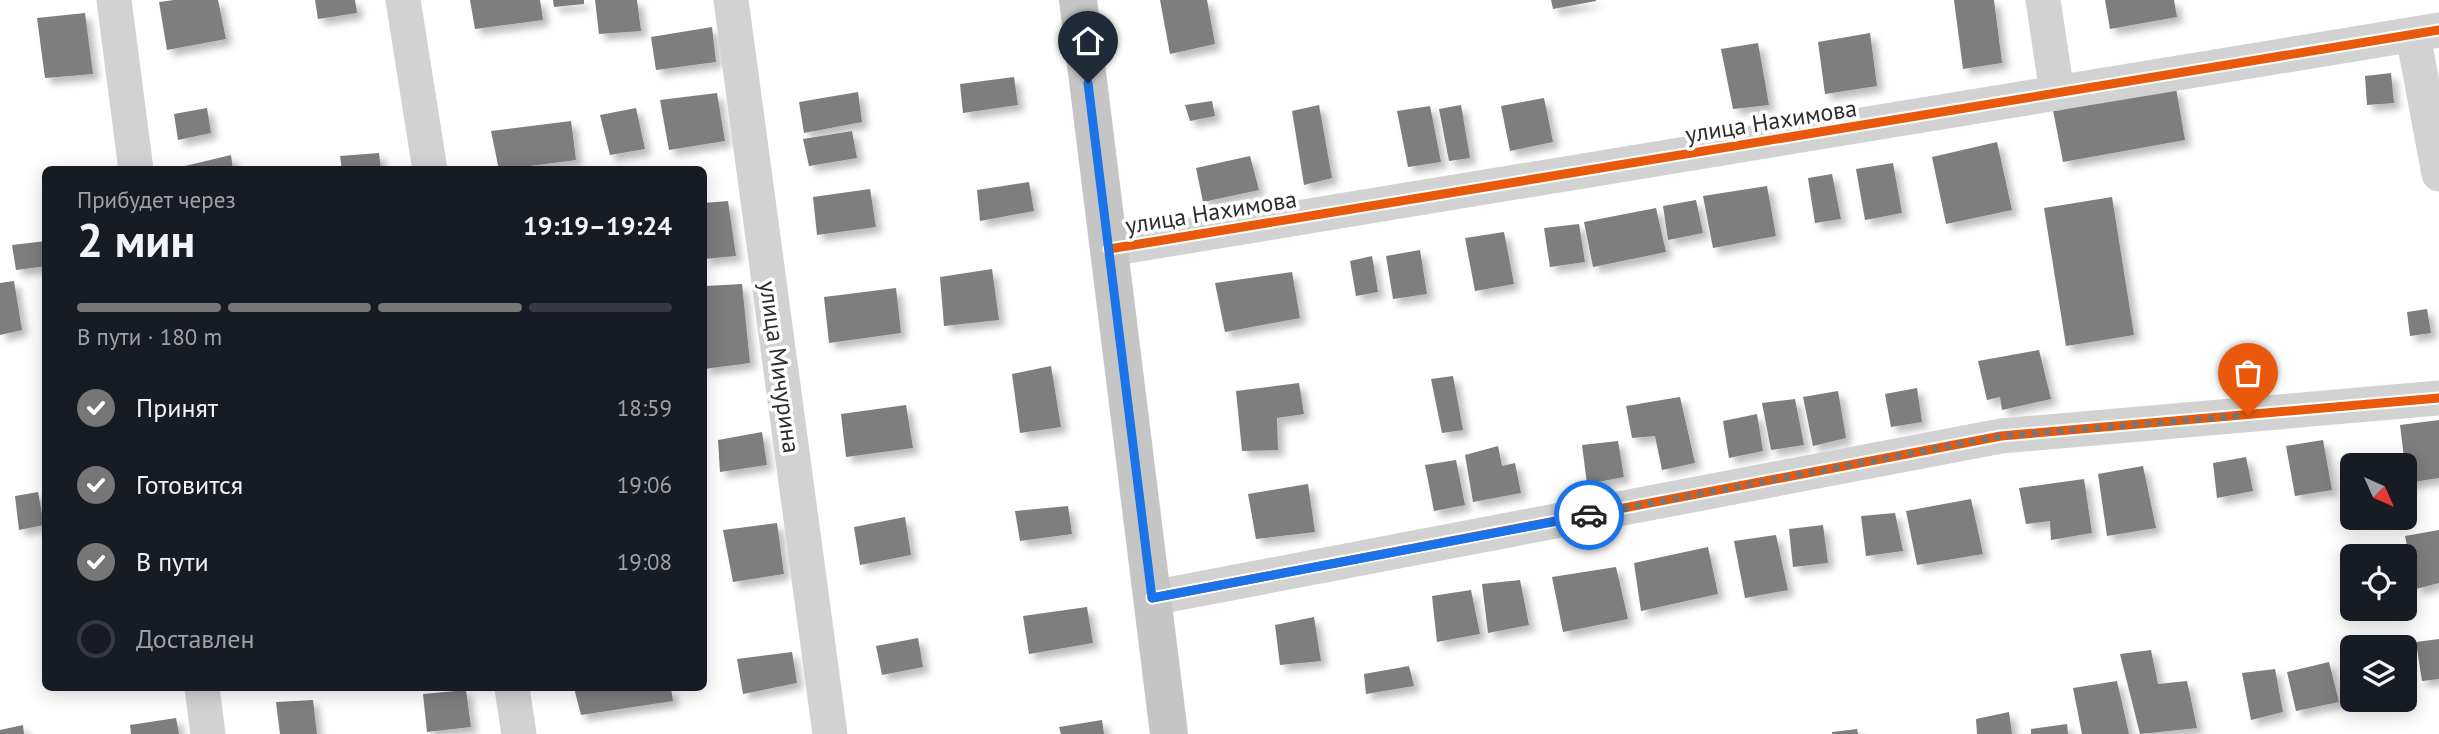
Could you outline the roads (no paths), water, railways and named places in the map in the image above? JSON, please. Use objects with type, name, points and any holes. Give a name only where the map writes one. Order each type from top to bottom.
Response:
[{"type":"main road","points":[[1078,0],[1169,734]]},
{"type":"street","points":[[114,0],[135,166]]},
{"type":"street","points":[[403,0],[429,166]]},
{"type":"street","name":"улица Мичурина","points":[[731,0],[830,734]]},
{"type":"street","points":[[2043,0],[2057,93]]},
{"type":"street","points":[[2426,32],[2439,174]]},
{"type":"street","name":"улица Нахимова","points":[[1109,249],[2426,32]]},
{"type":"street","points":[[1152,598],[2001,436],[2439,398]]},
{"type":"street","points":[[202,691],[208,734]]},
{"type":"street","points":[[512,691],[519,734]]}]
